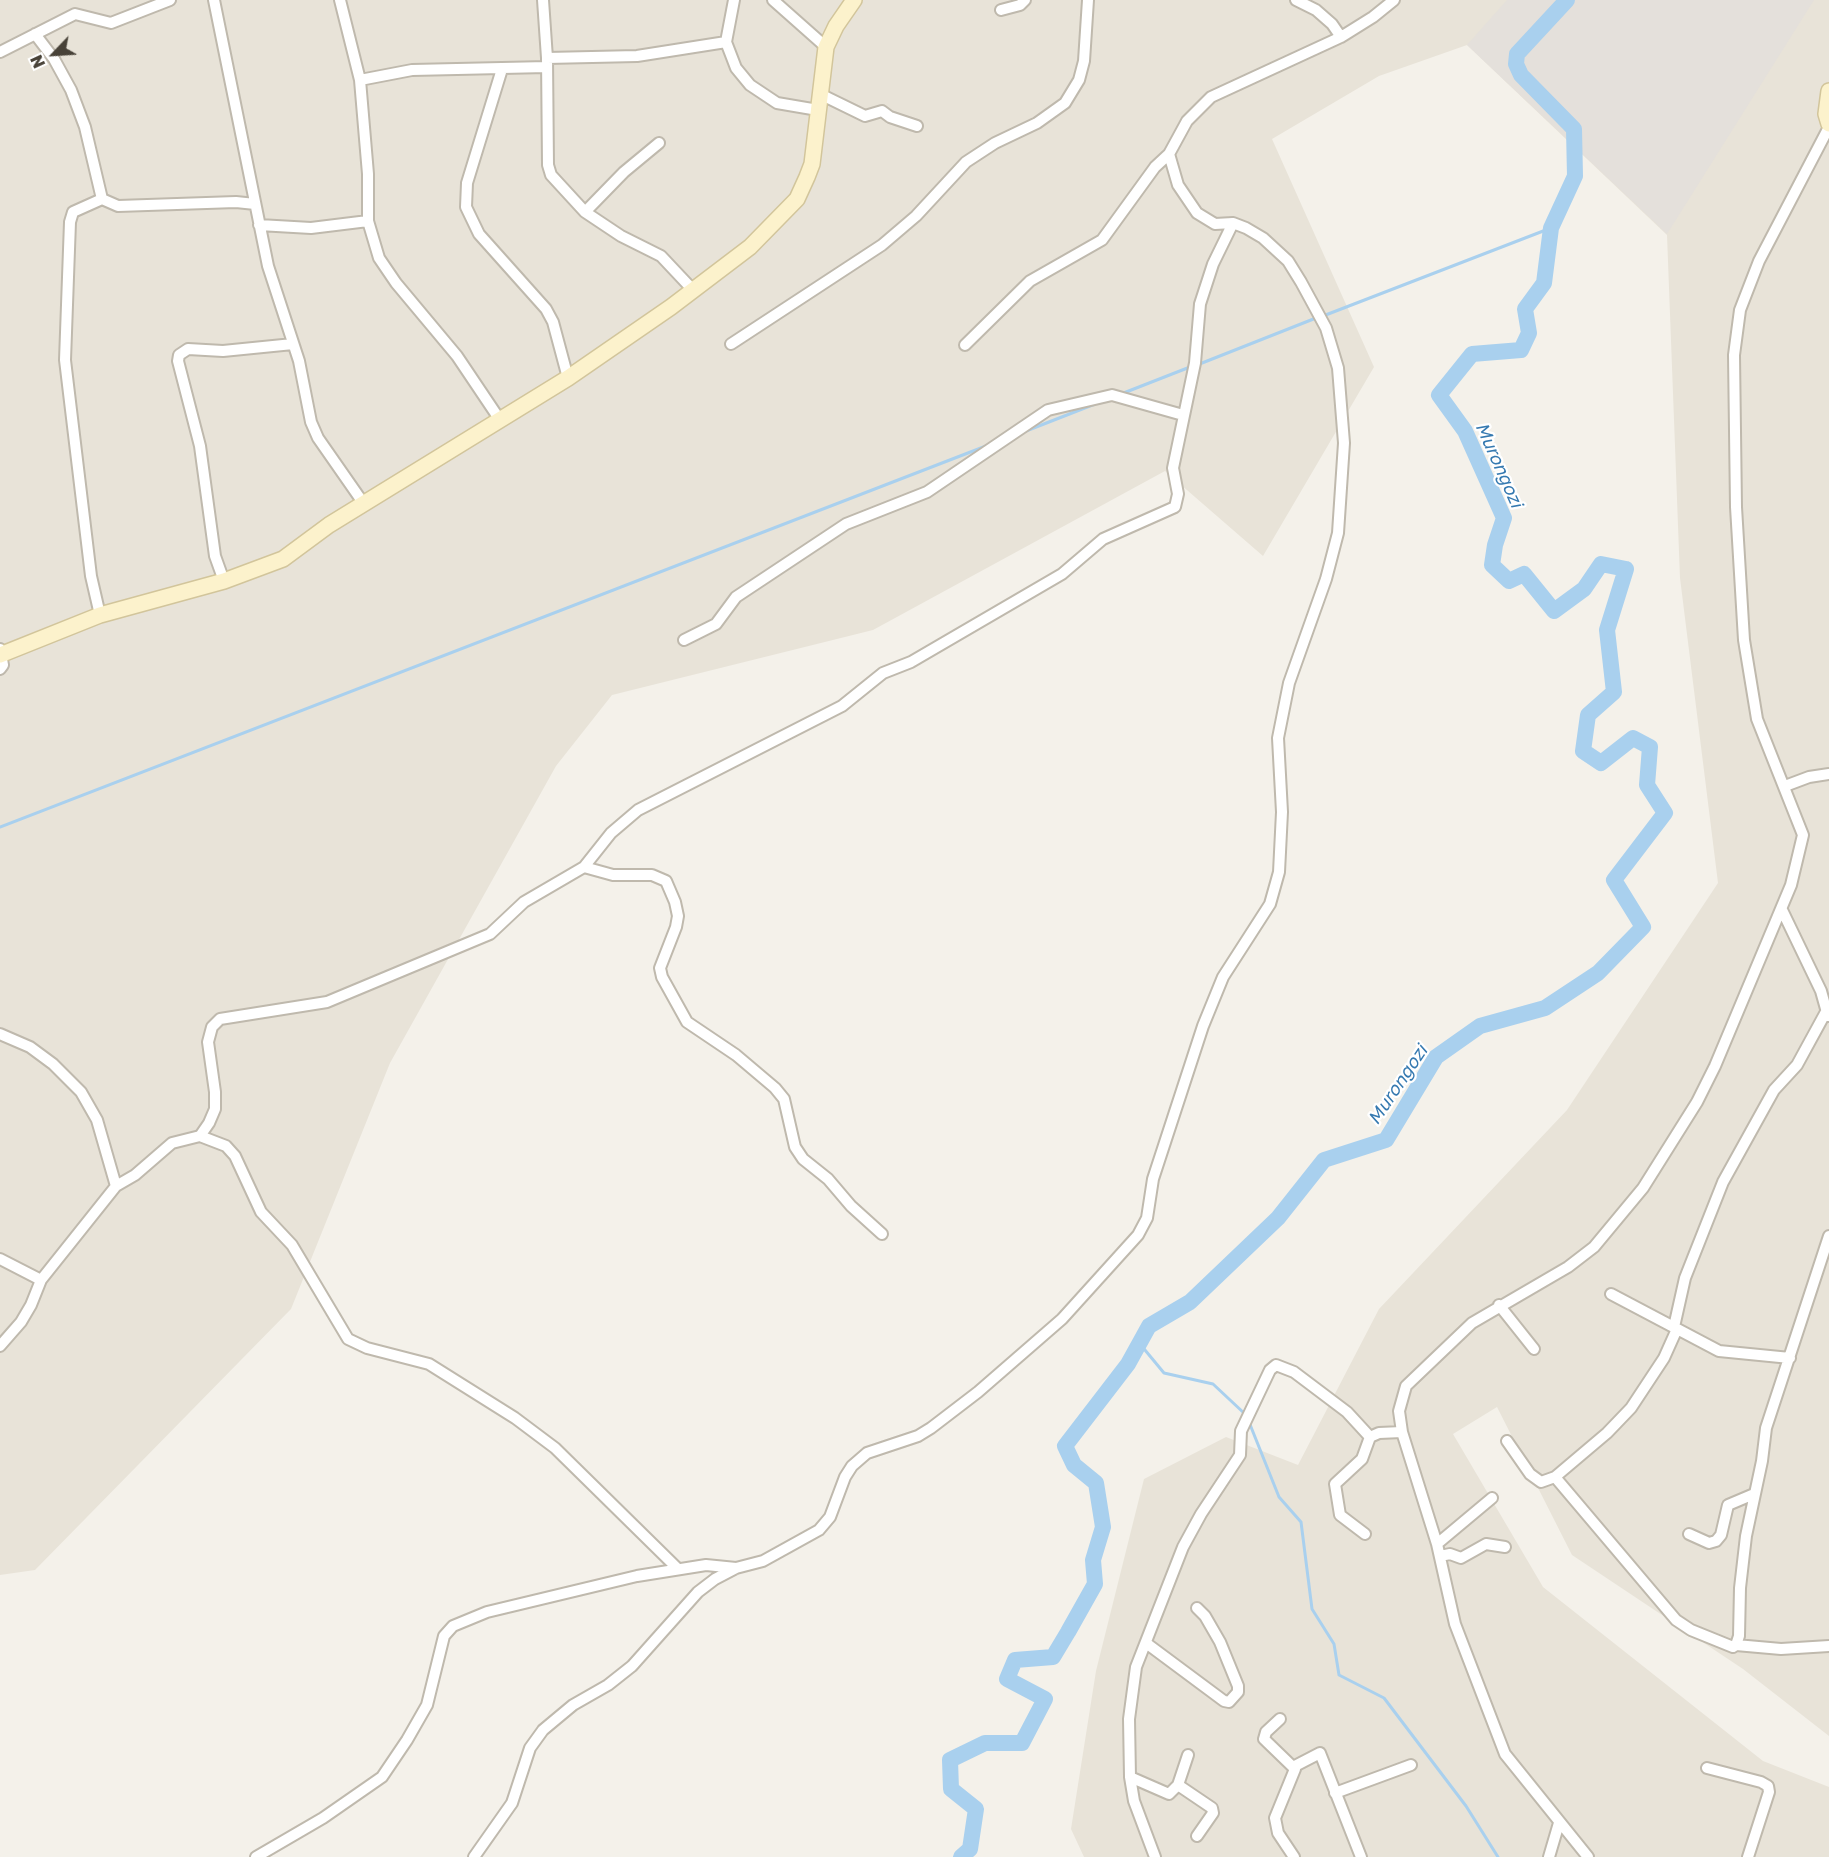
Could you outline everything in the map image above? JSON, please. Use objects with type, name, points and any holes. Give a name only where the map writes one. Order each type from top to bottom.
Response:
[{"type":"street","points":[[0,52],[75,14],[111,23],[170,0]]},
{"type":"street","points":[[214,0],[259,225],[275,292],[305,385],[307,406],[318,438],[364,504]]},
{"type":"street","points":[[340,0],[360,80],[368,174],[368,221],[379,258],[457,356],[501,420]]},
{"type":"street","points":[[543,0],[547,62],[548,165],[555,182],[585,212],[621,236],[661,256],[693,290]]},
{"type":"street","points":[[734,0],[726,42],[736,68],[761,94],[777,103],[818,110]]},
{"type":"street","points":[[773,0],[826,47]]},
{"type":"street","points":[[0,657],[100,615],[224,581],[283,559],[329,525],[568,378],[750,247],[796,200],[812,164],[826,47],[836,26],[854,0]]},
{"type":"street","points":[[1001,10],[1020,5],[1025,0]]},
{"type":"street","points":[[731,344],[882,245],[916,216],[966,162],[995,143],[1037,123],[1065,103],[1079,80],[1084,61],[1088,0]]},
{"type":"street","points":[[1296,0],[1322,15],[1341,37]]},
{"type":"street","points":[[965,345],[1030,281],[1102,240],[1155,167],[1169,154],[1187,122],[1211,97],[1341,37],[1373,17],[1394,0]]},
{"type":"street","points":[[35,34],[54,59],[71,90],[85,127],[102,199]]},
{"type":"street","points":[[360,80],[412,70],[502,69],[547,62],[637,56],[726,42]]},
{"type":"street","points":[[502,69],[467,183],[466,207],[479,234],[546,309],[553,322],[568,378]]},
{"type":"street","points":[[1588,1857],[1505,1754],[1455,1624],[1437,1544],[1402,1432],[1399,1411],[1406,1386],[1472,1323],[1499,1305],[1568,1267],[1594,1247],[1643,1188],[1697,1102],[1715,1066],[1771,927],[1782,910],[1798,861],[1803,835],[1757,719],[1744,640],[1736,507],[1734,355],[1740,310],[1760,261],[1829,125],[1826,114],[1829,91]]},
{"type":"street","points":[[820,94],[865,116],[882,111],[890,117],[917,126]]},
{"type":"street","points":[[585,212],[624,172],[659,143]]},
{"type":"street","points":[[474,1857],[512,1803],[530,1748],[543,1730],[573,1705],[608,1685],[632,1666],[698,1592],[736,1568],[763,1561],[819,1530],[830,1517],[845,1476],[852,1466],[867,1453],[918,1436],[978,1392],[1062,1319],[1138,1235],[1147,1218],[1153,1179],[1203,1026],[1223,977],[1270,904],[1279,872],[1282,812],[1278,738],[1289,683],[1326,579],[1338,533],[1344,443],[1338,368],[1326,328],[1288,261],[1263,238],[1233,223],[1215,224],[1197,213],[1178,185],[1169,154]]},
{"type":"street","points":[[100,615],[91,576],[65,360],[70,222],[73,212],[102,199],[118,206],[236,202],[255,204]]},
{"type":"street","points":[[259,225],[311,228],[368,221]]},
{"type":"street","points":[[200,1136],[215,1109],[208,1042],[212,1027],[220,1020],[327,1002],[468,945],[498,929],[524,902],[584,867],[611,833],[638,810],[842,706],[883,673],[911,662],[1062,574],[1103,539],[1175,507],[1178,494],[1173,468],[1195,363],[1200,304],[1213,264],[1223,248],[1233,223]]},
{"type":"street","points":[[224,581],[215,556],[200,446],[178,361],[179,356],[188,349],[263,349],[293,344]]},
{"type":"street","points":[[684,640],[717,624],[736,597],[846,524],[927,492],[1048,410],[1112,395],[1183,415]]},
{"type":"street","points":[[1785,786],[1809,777],[1829,774]]},
{"type":"street","points":[[584,867],[606,875],[652,875],[666,881],[678,916],[660,968],[687,1022],[736,1055],[775,1088],[784,1099],[795,1147],[803,1159],[828,1179],[851,1206],[882,1234]]},
{"type":"street","points":[[1507,1441],[1530,1474],[1541,1482],[1555,1477],[1631,1408],[1664,1358],[1676,1328],[1685,1278],[1723,1182],[1774,1090],[1797,1065],[1828,1015],[1812,971],[1782,910]]},
{"type":"street","points":[[0,1034],[30,1047],[53,1064],[81,1092],[97,1120],[116,1186]]},
{"type":"street","points":[[0,1346],[21,1322],[41,1280],[116,1186],[135,1175],[172,1143],[200,1136],[226,1146],[235,1156],[261,1212],[292,1245],[348,1339],[367,1348],[429,1364],[515,1418],[555,1448],[677,1568]]},
{"type":"street","points":[[1736,1644],[1739,1636],[1740,1588],[1766,1428],[1829,1236]]},
{"type":"street","points":[[0,1259],[41,1280]]},
{"type":"street","points":[[1611,1294],[1726,1353],[1790,1358]]},
{"type":"street","points":[[1499,1305],[1534,1349]]},
{"type":"street","points":[[1155,1857],[1134,1801],[1130,1777],[1128,1749],[1132,1691],[1137,1667],[1183,1547],[1201,1514],[1240,1455],[1241,1431],[1270,1370],[1276,1365],[1294,1372],[1347,1412],[1370,1437]]},
{"type":"street","points":[[1365,1534],[1341,1515],[1335,1484],[1362,1459],[1370,1437],[1379,1433],[1402,1432]]},
{"type":"street","points":[[1555,1477],[1676,1620],[1699,1634],[1733,1647],[1736,1644],[1781,1649],[1829,1646]]},
{"type":"street","points":[[1689,1534],[1710,1543],[1716,1541],[1721,1535],[1728,1505],[1754,1494]]},
{"type":"street","points":[[1437,1544],[1492,1498]]},
{"type":"street","points":[[1440,1556],[1449,1554],[1461,1558],[1486,1544],[1505,1547]]},
{"type":"street","points":[[256,1857],[323,1818],[382,1777],[427,1705],[444,1636],[453,1626],[487,1612],[547,1596],[677,1568],[706,1565],[736,1568]]},
{"type":"street","points":[[1146,1643],[1224,1701],[1229,1701],[1238,1692],[1238,1686],[1220,1642],[1205,1616],[1197,1608]]},
{"type":"street","points":[[1280,1719],[1266,1731],[1264,1739],[1293,1767],[1294,1774],[1278,1806],[1275,1818],[1278,1833],[1294,1857]]},
{"type":"street","points":[[1293,1767],[1320,1753],[1362,1857]]},
{"type":"street","points":[[1130,1777],[1169,1794],[1178,1785],[1188,1755]]},
{"type":"street","points":[[1335,1793],[1412,1765]]},
{"type":"street","points":[[1707,1768],[1761,1782],[1768,1786],[1769,1792],[1748,1857]]},
{"type":"street","points":[[1178,1785],[1212,1808],[1213,1814],[1197,1836]]},
{"type":"street","points":[[1549,1857],[1559,1822]]},
{"type":"shaded area","points":[[0,0],[1829,0],[1829,1736],[1743,1669],[1572,1555],[1497,1407],[1453,1434],[1543,1587],[1763,1761],[1829,1787],[1829,1857],[1084,1857],[1071,1829],[1096,1671],[1144,1479],[1226,1437],[1298,1465],[1379,1309],[1567,1110],[1718,883],[1680,578],[1667,235],[1467,45],[1379,76],[1272,139],[1374,367],[1263,556],[1165,471],[873,630],[612,695],[556,766],[390,1063],[291,1309],[35,1570],[0,1575]]},
{"type":"shaded area","points":[[1507,0],[1814,0],[1667,234],[1467,45]]},
{"type":"waterway","name":"Murongozi","points":[[961,1857],[970,1849],[976,1809],[951,1789],[950,1760],[985,1743],[1022,1743],[1045,1699],[1007,1679],[1015,1660],[1053,1657],[1095,1584],[1093,1560],[1103,1527],[1096,1483],[1074,1465],[1065,1446],[1128,1364],[1149,1326],[1190,1302],[1278,1218],[1324,1160],[1386,1140],[1436,1057],[1480,1026],[1545,1008],[1598,973],[1643,927],[1614,880],[1665,813],[1647,785],[1650,747],[1633,738],[1601,763],[1583,751],[1588,715],[1614,692],[1607,630],[1626,569],[1601,564],[1584,589],[1554,611],[1524,574],[1509,581],[1492,565],[1495,545],[1504,518],[1465,431],[1439,395],[1472,354],[1521,350],[1529,333],[1525,309],[1544,283],[1551,228],[1575,176],[1574,129],[1521,75],[1516,64],[1517,54],[1567,0]]},
{"type":"waterway","points":[[1323,316],[1551,228]]},
{"type":"waterway","points":[[1197,365],[1316,318]]},
{"type":"waterway","points":[[1121,394],[1190,367]]},
{"type":"waterway","points":[[1026,431],[1095,404]]},
{"type":"waterway","points":[[0,827],[986,446]]},
{"type":"waterway","points":[[1140,1344],[1164,1373],[1213,1384],[1245,1414]]},
{"type":"waterway","points":[[1249,1422],[1279,1497],[1301,1522],[1312,1609],[1334,1644],[1339,1675],[1384,1698],[1466,1806],[1498,1857]]}]
